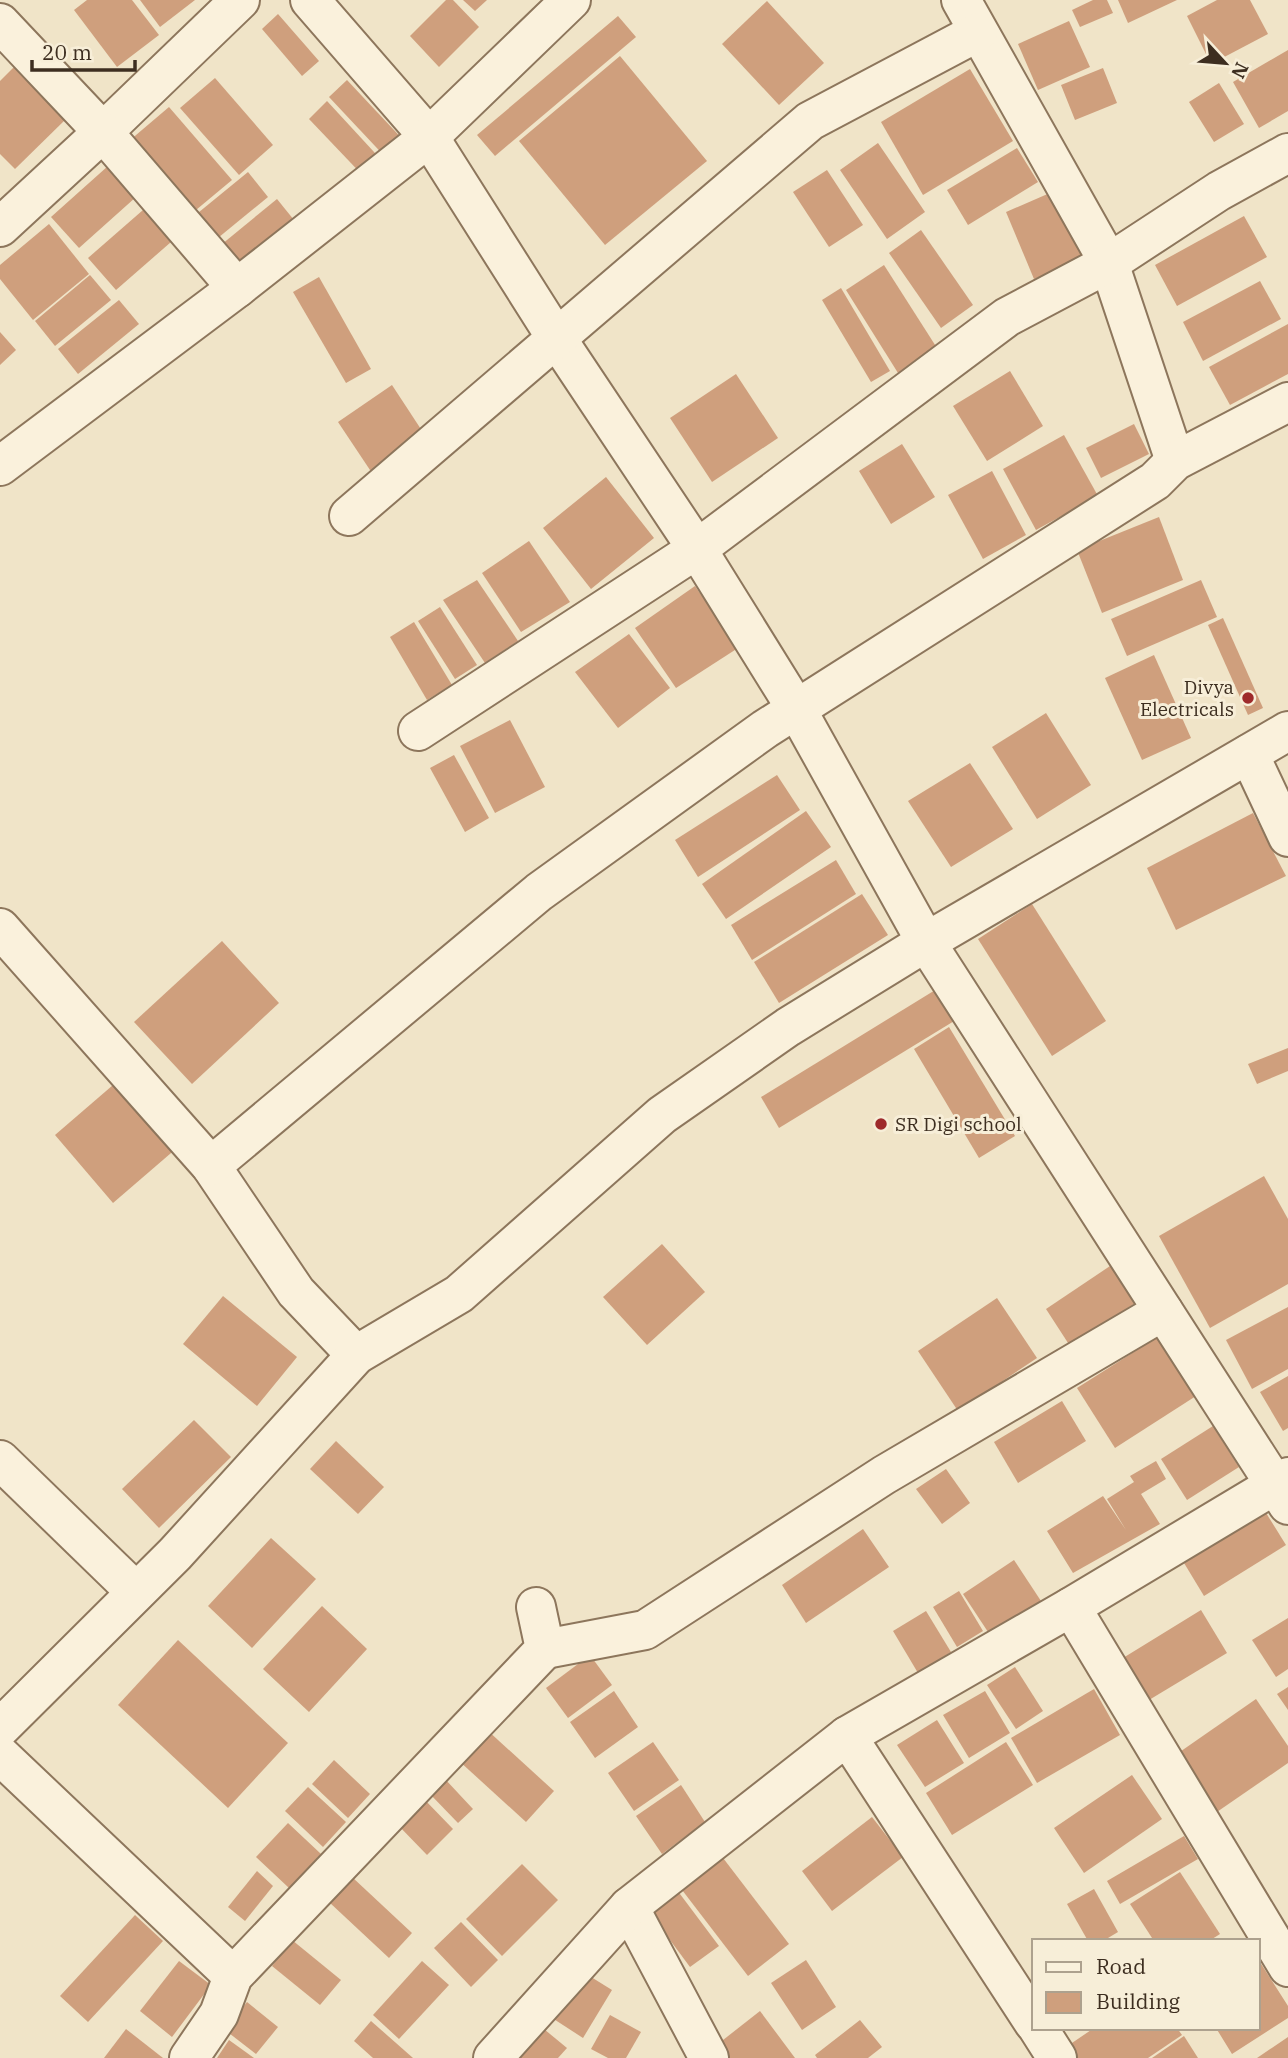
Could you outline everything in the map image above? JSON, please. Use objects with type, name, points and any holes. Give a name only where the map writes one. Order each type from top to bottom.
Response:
[{"type":"street","points":[[0,227],[240,0]]},
{"type":"street","points":[[310,0],[429,137],[557,339],[698,549],[797,709],[926,942],[1163,1311],[1283,1488],[847,1736],[629,1907],[493,2058]]},
{"type":"street","points":[[0,466],[237,288],[429,137],[571,0]]},
{"type":"street","points":[[349,516],[526,361],[557,339],[810,121],[970,16],[1109,263],[1175,461]]},
{"type":"street","points":[[0,23],[103,132],[237,288]]},
{"type":"street","points":[[418,731],[698,549],[1007,317],[1109,263],[1219,191],[1288,153]]},
{"type":"street","points":[[211,1166],[539,892],[797,709],[1155,481],[1175,461],[1288,402]]},
{"type":"street","points":[[0,1728],[136,1591],[356,1355],[458,1294],[662,1115],[700,1085],[926,942],[1288,731]]},
{"type":"street","points":[[1249,754],[1288,837]]},
{"type":"street","points":[[0,928],[211,1166],[296,1293],[356,1355]]},
{"type":"street","points":[[189,2058],[219,2014],[233,1976],[545,1649],[645,1630],[884,1475],[1163,1311]]},
{"type":"street","points":[[0,1460],[136,1591]]},
{"type":"street","points":[[536,1607],[545,1649]]},
{"type":"street","points":[[1071,1607],[1288,1967]]},
{"type":"street","points":[[847,1736],[1032,2020]]},
{"type":"street","points":[[0,1755],[233,1976]]},
{"type":"street","points":[[629,1907],[709,2058]]},
{"type":"street","points":[[1039,2030],[1057,2058]]},
{"type":"building","points":[[87,0],[132,0],[159,35],[117,67],[74,10]]},
{"type":"building","points":[[140,0],[195,0],[160,27]]},
{"type":"building","points":[[446,0],[453,0],[479,27],[439,67],[410,36]]},
{"type":"building","points":[[463,0],[487,0],[475,11]]},
{"type":"building","points":[[1093,0],[1107,0],[1113,13],[1080,27],[1072,10]]},
{"type":"building","points":[[1118,0],[1177,0],[1128,23]]},
{"type":"building","points":[[1217,0],[1250,0],[1268,34],[1211,64],[1187,16]]},
{"type":"building","points":[[767,1],[824,63],[779,105],[722,44]]},
{"type":"building","points":[[278,14],[319,61],[302,76],[262,29]]},
{"type":"building","points":[[618,16],[636,37],[495,156],[477,135]]},
{"type":"building","points":[[1069,21],[1090,67],[1038,90],[1018,44]]},
{"type":"building","points":[[1288,50],[1288,111],[1259,128],[1233,82]]},
{"type":"building","points":[[620,56],[707,161],[605,245],[519,141]]},
{"type":"building","points":[[15,66],[66,119],[15,169],[0,154],[0,81]]},
{"type":"building","points":[[1103,68],[1117,103],[1075,120],[1061,85]]},
{"type":"building","points":[[970,69],[1013,141],[923,195],[881,122]]},
{"type":"building","points":[[215,78],[273,145],[239,175],[180,108]]},
{"type":"building","points":[[347,80],[408,145],[390,162],[329,97]]},
{"type":"building","points":[[1219,83],[1244,124],[1214,142],[1189,102]]},
{"type":"building","points":[[327,101],[386,165],[369,182],[309,119]]},
{"type":"building","points":[[169,107],[232,180],[190,215],[129,141]]},
{"type":"building","points":[[878,143],[925,212],[887,239],[840,170]]},
{"type":"building","points":[[1017,148],[1038,182],[968,225],[947,190]]},
{"type":"building","points":[[108,166],[136,197],[79,248],[51,217]]},
{"type":"building","points":[[827,170],[863,225],[829,247],[793,192]]},
{"type":"building","points":[[248,172],[268,197],[213,242],[193,217]]},
{"type":"building","points":[[1059,189],[1087,257],[1034,279],[1006,212]]},
{"type":"building","points":[[277,199],[298,225],[238,276],[216,249]]},
{"type":"building","points":[[143,210],[171,242],[116,290],[88,258]]},
{"type":"building","points":[[1244,216],[1267,257],[1177,306],[1155,265]]},
{"type":"building","points":[[49,224],[89,274],[33,320],[0,279],[0,265]]},
{"type":"building","points":[[921,230],[973,305],[941,328],[889,253]]},
{"type":"building","points":[[884,265],[937,348],[898,373],[846,290]]},
{"type":"building","points":[[90,275],[111,300],[55,346],[35,321]]},
{"type":"building","points":[[319,277],[371,369],[346,383],[293,292]]},
{"type":"building","points":[[1260,281],[1281,319],[1203,361],[1183,322]]},
{"type":"building","points":[[841,288],[890,371],[871,382],[822,300]]},
{"type":"building","points":[[119,300],[139,324],[78,374],[58,349]]},
{"type":"building","points":[[1288,324],[1288,374],[1230,405],[1209,367]]},
{"type":"building","points":[[0,332],[16,350],[0,365]]},
{"type":"building","points":[[1010,371],[1043,426],[987,461],[953,406]]},
{"type":"building","points":[[736,374],[778,438],[712,482],[670,418]]},
{"type":"building","points":[[392,385],[430,443],[376,479],[338,422]]},
{"type":"building","points":[[1134,424],[1149,454],[1101,478],[1086,448]]},
{"type":"building","points":[[1064,435],[1098,496],[1036,530],[1003,469]]},
{"type":"building","points":[[902,444],[935,497],[891,524],[859,471]]},
{"type":"building","points":[[992,471],[1026,535],[983,559],[948,495]]},
{"type":"building","points":[[606,477],[654,538],[591,589],[543,528]]},
{"type":"building","points":[[1159,517],[1183,580],[1102,613],[1077,550]]},
{"type":"building","points":[[529,541],[570,602],[521,632],[482,573]]},
{"type":"building","points":[[477,580],[518,641],[485,663],[443,600]]},
{"type":"building","points":[[1201,580],[1217,617],[1127,656],[1111,619]]},
{"type":"building","points":[[695,586],[738,648],[676,688],[635,628]]},
{"type":"building","points":[[440,607],[477,665],[455,679],[418,621]]},
{"type":"building","points":[[1223,618],[1263,708],[1248,715],[1208,625]]},
{"type":"building","points":[[414,622],[452,685],[427,700],[390,637]]},
{"type":"building","points":[[629,634],[670,688],[618,728],[575,672]]},
{"type":"building","points":[[1154,655],[1191,738],[1142,760],[1105,678]]},
{"type":"building","points":[[1046,713],[1091,785],[1037,819],[992,747]]},
{"type":"building","points":[[510,720],[545,787],[495,813],[460,746]]},
{"type":"building","points":[[454,755],[489,818],[465,832],[430,768]]},
{"type":"building","points":[[970,763],[1013,829],[951,867],[908,801]]},
{"type":"building","points":[[777,775],[800,810],[698,877],[675,840]]},
{"type":"building","points":[[806,811],[831,847],[726,919],[702,884]]},
{"type":"building","points":[[1253,813],[1286,876],[1176,930],[1147,868]]},
{"type":"building","points":[[836,860],[856,894],[752,960],[731,925]]},
{"type":"building","points":[[862,894],[888,935],[779,1003],[754,962]]},
{"type":"building","points":[[1032,904],[1106,1021],[1052,1056],[978,939]]},
{"type":"building","points":[[222,941],[279,1003],[192,1084],[134,1022]]},
{"type":"building","points":[[945,984],[964,1015],[779,1128],[761,1097]]},
{"type":"building","points":[[949,1027],[1015,1136],[979,1158],[914,1049]]},
{"type":"building","points":[[1288,1048],[1288,1071],[1257,1084],[1248,1064]]},
{"type":"building","points":[[120,1079],[178,1147],[113,1203],[55,1135]]},
{"type":"building","points":[[1264,1176],[1288,1219],[1288,1284],[1210,1328],[1159,1236]]},
{"type":"building","points":[[662,1244],[705,1292],[647,1345],[603,1297]]},
{"type":"building","points":[[1119,1260],[1143,1298],[1070,1346],[1046,1309]]},
{"type":"building","points":[[223,1296],[297,1357],[257,1406],[183,1344]]},
{"type":"building","points":[[997,1298],[1037,1358],[958,1411],[918,1351]]},
{"type":"building","points":[[1288,1307],[1288,1369],[1252,1389],[1226,1340]]},
{"type":"building","points":[[1159,1336],[1196,1396],[1115,1448],[1077,1388]]},
{"type":"building","points":[[1288,1376],[1288,1428],[1283,1431],[1260,1392]]},
{"type":"building","points":[[1062,1401],[1086,1441],[1018,1483],[994,1442]]},
{"type":"building","points":[[194,1420],[231,1457],[159,1528],[122,1489]]},
{"type":"building","points":[[1213,1426],[1239,1467],[1187,1500],[1161,1459]]},
{"type":"building","points":[[336,1441],[384,1487],[358,1514],[310,1469]]},
{"type":"building","points":[[1156,1461],[1166,1479],[1141,1494],[1160,1524],[1073,1573],[1047,1531],[1103,1496],[1126,1530],[1107,1499],[1134,1482],[1130,1476]]},
{"type":"building","points":[[946,1469],[970,1503],[942,1524],[916,1489]]},
{"type":"building","points":[[1263,1508],[1286,1545],[1204,1596],[1181,1558]]},
{"type":"building","points":[[863,1529],[889,1567],[806,1623],[782,1585]]},
{"type":"building","points":[[271,1538],[316,1579],[252,1648],[208,1606]]},
{"type":"building","points":[[1014,1560],[1041,1601],[990,1635],[963,1594]]},
{"type":"building","points":[[959,1591],[983,1631],[957,1647],[933,1607]]},
{"type":"building","points":[[322,1606],[367,1649],[309,1712],[263,1669]]},
{"type":"building","points":[[1201,1610],[1227,1653],[1149,1700],[1123,1658]]},
{"type":"building","points":[[926,1611],[951,1652],[918,1673],[893,1631]]},
{"type":"building","points":[[1288,1618],[1288,1669],[1276,1677],[1252,1640]]},
{"type":"building","points":[[178,1640],[288,1743],[228,1808],[118,1705]]},
{"type":"building","points":[[590,1655],[612,1685],[568,1718],[546,1688]]},
{"type":"building","points":[[1015,1667],[1043,1711],[1016,1729],[987,1685]]},
{"type":"building","points":[[1288,1687],[1288,1710],[1277,1694]]},
{"type":"building","points":[[1094,1689],[1120,1735],[1037,1783],[1011,1738]]},
{"type":"building","points":[[614,1691],[638,1727],[595,1758],[570,1722]]},
{"type":"building","points":[[985,1691],[1010,1733],[969,1758],[943,1715]]},
{"type":"building","points":[[1256,1699],[1288,1746],[1288,1763],[1214,1814],[1174,1756]]},
{"type":"building","points":[[937,1720],[964,1763],[925,1787],[897,1745]]},
{"type":"building","points":[[486,1729],[554,1791],[526,1822],[458,1760]]},
{"type":"building","points":[[653,1742],[679,1780],[634,1811],[608,1773]]},
{"type":"building","points":[[1006,1742],[1033,1785],[952,1835],[926,1793]]},
{"type":"building","points":[[334,1760],[370,1794],[348,1818],[312,1784]]},
{"type":"building","points":[[1132,1775],[1162,1819],[1084,1873],[1054,1828]]},
{"type":"building","points":[[444,1778],[473,1809],[458,1823],[429,1793]]},
{"type":"building","points":[[681,1785],[705,1822],[662,1854],[636,1816]]},
{"type":"building","points":[[308,1787],[346,1822],[323,1847],[285,1811]]},
{"type":"building","points":[[422,1797],[453,1829],[427,1855],[396,1823]]},
{"type":"building","points":[[872,1817],[903,1857],[832,1911],[802,1871]]},
{"type":"building","points":[[288,1823],[321,1854],[289,1888],[256,1857]]},
{"type":"building","points":[[1184,1836],[1198,1859],[1120,1904],[1107,1881]]},
{"type":"building","points":[[720,1854],[789,1944],[748,1976],[679,1886]]},
{"type":"building","points":[[522,1864],[558,1900],[502,1956],[466,1919]]},
{"type":"building","points":[[257,1871],[273,1886],[245,1921],[228,1907]]},
{"type":"building","points":[[1180,1872],[1220,1934],[1212,1939],[1153,1939],[1130,1904]]},
{"type":"building","points":[[352,1877],[412,1933],[389,1958],[329,1902]]},
{"type":"building","points":[[674,1886],[719,1946],[690,1967],[647,1909]]},
{"type":"building","points":[[1094,1889],[1118,1932],[1106,1939],[1087,1939],[1067,1904]]},
{"type":"building","points":[[135,1915],[163,1941],[88,2022],[60,1996]]},
{"type":"building","points":[[461,1922],[498,1960],[471,1987],[434,1948]]},
{"type":"building","points":[[292,1940],[341,1980],[320,2005],[272,1966]]},
{"type":"building","points":[[806,1960],[836,2007],[802,2030],[771,1983]]},
{"type":"building","points":[[179,1961],[211,1985],[172,2037],[140,2011]]},
{"type":"building","points":[[422,1961],[449,1985],[399,2039],[373,2015]]},
{"type":"building","points":[[1260,1962],[1288,2006],[1288,2018],[1232,2054],[1217,2030],[1260,2030]]},
{"type":"building","points":[[575,1967],[612,1990],[583,2038],[546,2014]]},
{"type":"building","points":[[247,2002],[278,2027],[256,2054],[225,2030]]},
{"type":"building","points":[[760,2011],[795,2058],[714,2058],[709,2051]]},
{"type":"building","points":[[610,2015],[641,2032],[626,2058],[608,2058],[591,2049]]},
{"type":"building","points":[[533,2020],[567,2048],[558,2058],[502,2058]]},
{"type":"building","points":[[860,2020],[882,2047],[868,2058],[817,2058],[815,2055]]},
{"type":"building","points":[[371,2021],[413,2058],[373,2058],[354,2041]]},
{"type":"building","points":[[126,2029],[163,2058],[104,2058]]},
{"type":"building","points":[[1091,2030],[1178,2030],[1182,2035],[1148,2058],[1077,2058],[1069,2045]]},
{"type":"building","points":[[1184,2036],[1198,2058],[1152,2058]]},
{"type":"building","points":[[1288,2037],[1288,2058],[1257,2058]]},
{"type":"building","points":[[229,2040],[254,2058],[217,2058]]},
{"type":"place","name":"Divya Electricals","points":[[1248,698]]},
{"type":"place","name":"SR Digi school","points":[[881,1124]]}]
